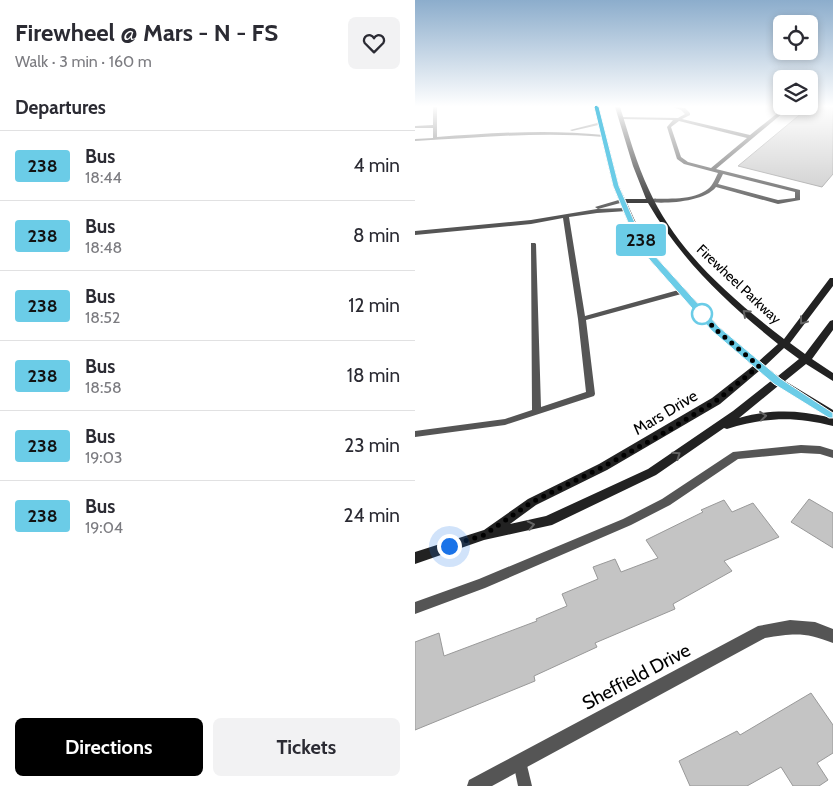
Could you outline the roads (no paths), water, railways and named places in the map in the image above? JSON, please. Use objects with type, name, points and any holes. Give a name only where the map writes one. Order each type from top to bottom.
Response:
[{"type":"main road","points":[[606,144],[616,186],[625,210],[635,232],[652,257],[715,329],[777,382],[833,416]]},
{"type":"main road","name":"Firewheel Parkway","points":[[629,144],[650,201],[686,253],[727,296],[784,344],[833,378]]},
{"type":"main road","points":[[622,202],[650,201]]},
{"type":"main road","name":"Mars Drive","points":[[484,535],[532,502],[603,467],[708,405],[759,366],[791,337],[833,280]]},
{"type":"main road","name":"Mars Drive","points":[[415,558],[484,535],[548,521],[653,472],[716,428],[812,354],[833,323]]},
{"type":"main road","points":[[716,428],[753,416],[784,413],[833,422]]},
{"type":"street","name":"Sheffield Drive","points":[[475,786],[763,631],[799,625],[827,633]]},
{"type":"lane","points":[[674,144],[679,158],[686,163],[797,191],[799,199],[778,202],[715,185]]},
{"type":"lane","points":[[712,170],[744,144]]},
{"type":"lane","points":[[650,201],[696,196],[708,192],[715,185],[721,172]]},
{"type":"lane","points":[[566,216],[622,202]]},
{"type":"lane","points":[[415,233],[531,222],[566,216],[625,210]]},
{"type":"lane","points":[[415,434],[505,422],[591,394],[582,319],[566,216]]},
{"type":"lane","points":[[533,244],[537,412]]},
{"type":"lane","points":[[582,319],[682,291]]},
{"type":"lane","points":[[415,608],[481,584],[627,522],[666,502],[736,455],[801,448],[820,450],[833,454]]},
{"type":"lane","points":[[520,762],[525,786]]}]
